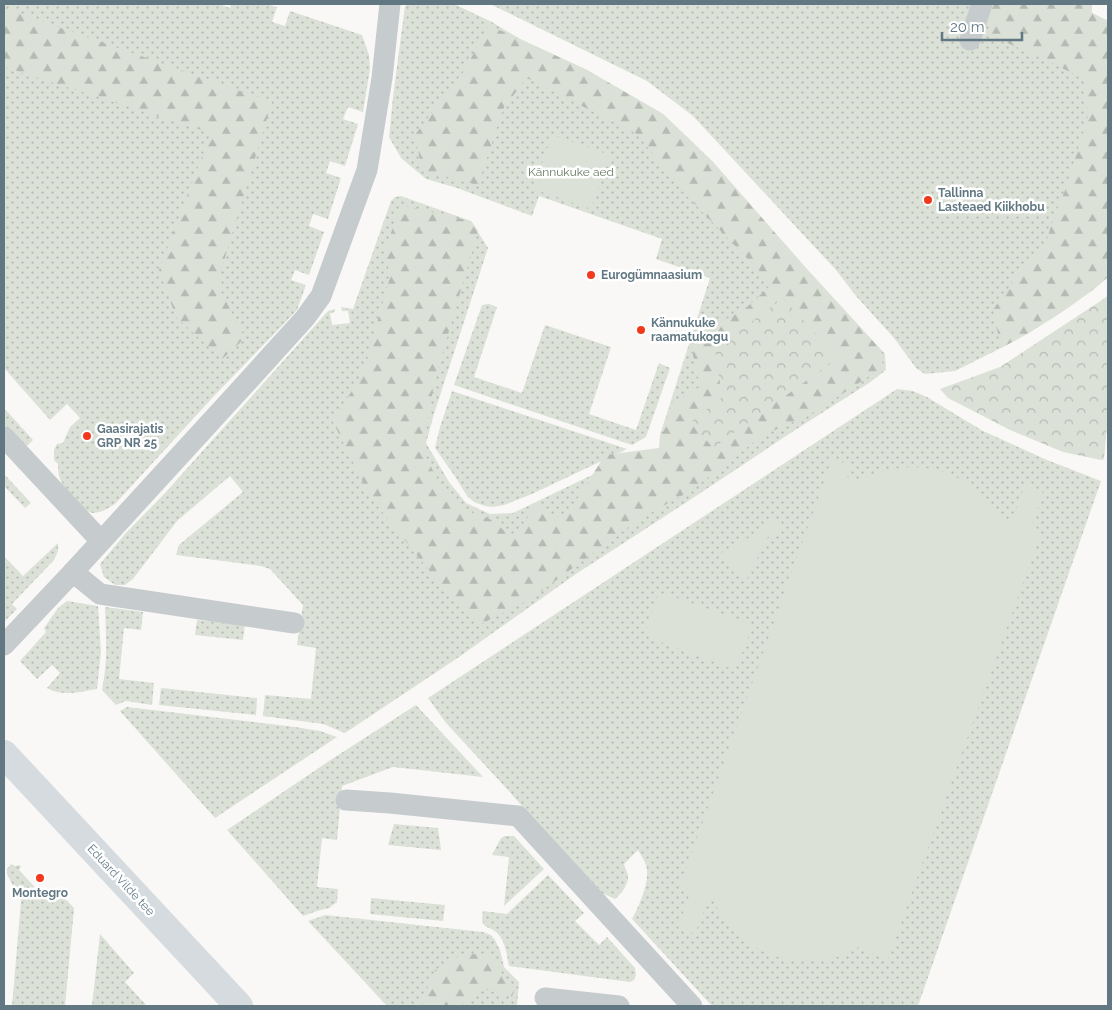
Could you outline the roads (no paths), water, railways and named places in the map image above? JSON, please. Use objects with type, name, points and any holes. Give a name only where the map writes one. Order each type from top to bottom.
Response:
[{"type":"street","points":[[4,644],[73,572],[237,393],[305,318],[321,296],[367,170],[382,78],[389,4]]},
{"type":"street","points":[[970,40],[982,4]]},
{"type":"street","points":[[4,437],[101,541]]},
{"type":"street","points":[[73,572],[100,594],[294,623]]},
{"type":"street","name":"Eduard Vilde tee","points":[[4,754],[239,1006]]},
{"type":"street","points":[[346,800],[518,816],[692,1006]]},
{"type":"street","points":[[546,998],[619,1006]]},
{"type":"place","name":"Tallinna Lasteaed Kiikhobu","points":[[928,200]]},
{"type":"place","name":"Eurogümnaasium","points":[[591,275]]},
{"type":"place","name":"Kännukuke raamatukogu","points":[[641,330]]},
{"type":"place","name":"Gaasirajatis GRP NR 25","points":[[87,436]]},
{"type":"place","name":"Montegro","points":[[40,878]]},
{"type":"park label","name":"Kännukuke aed","points":[[571,172]]}]
